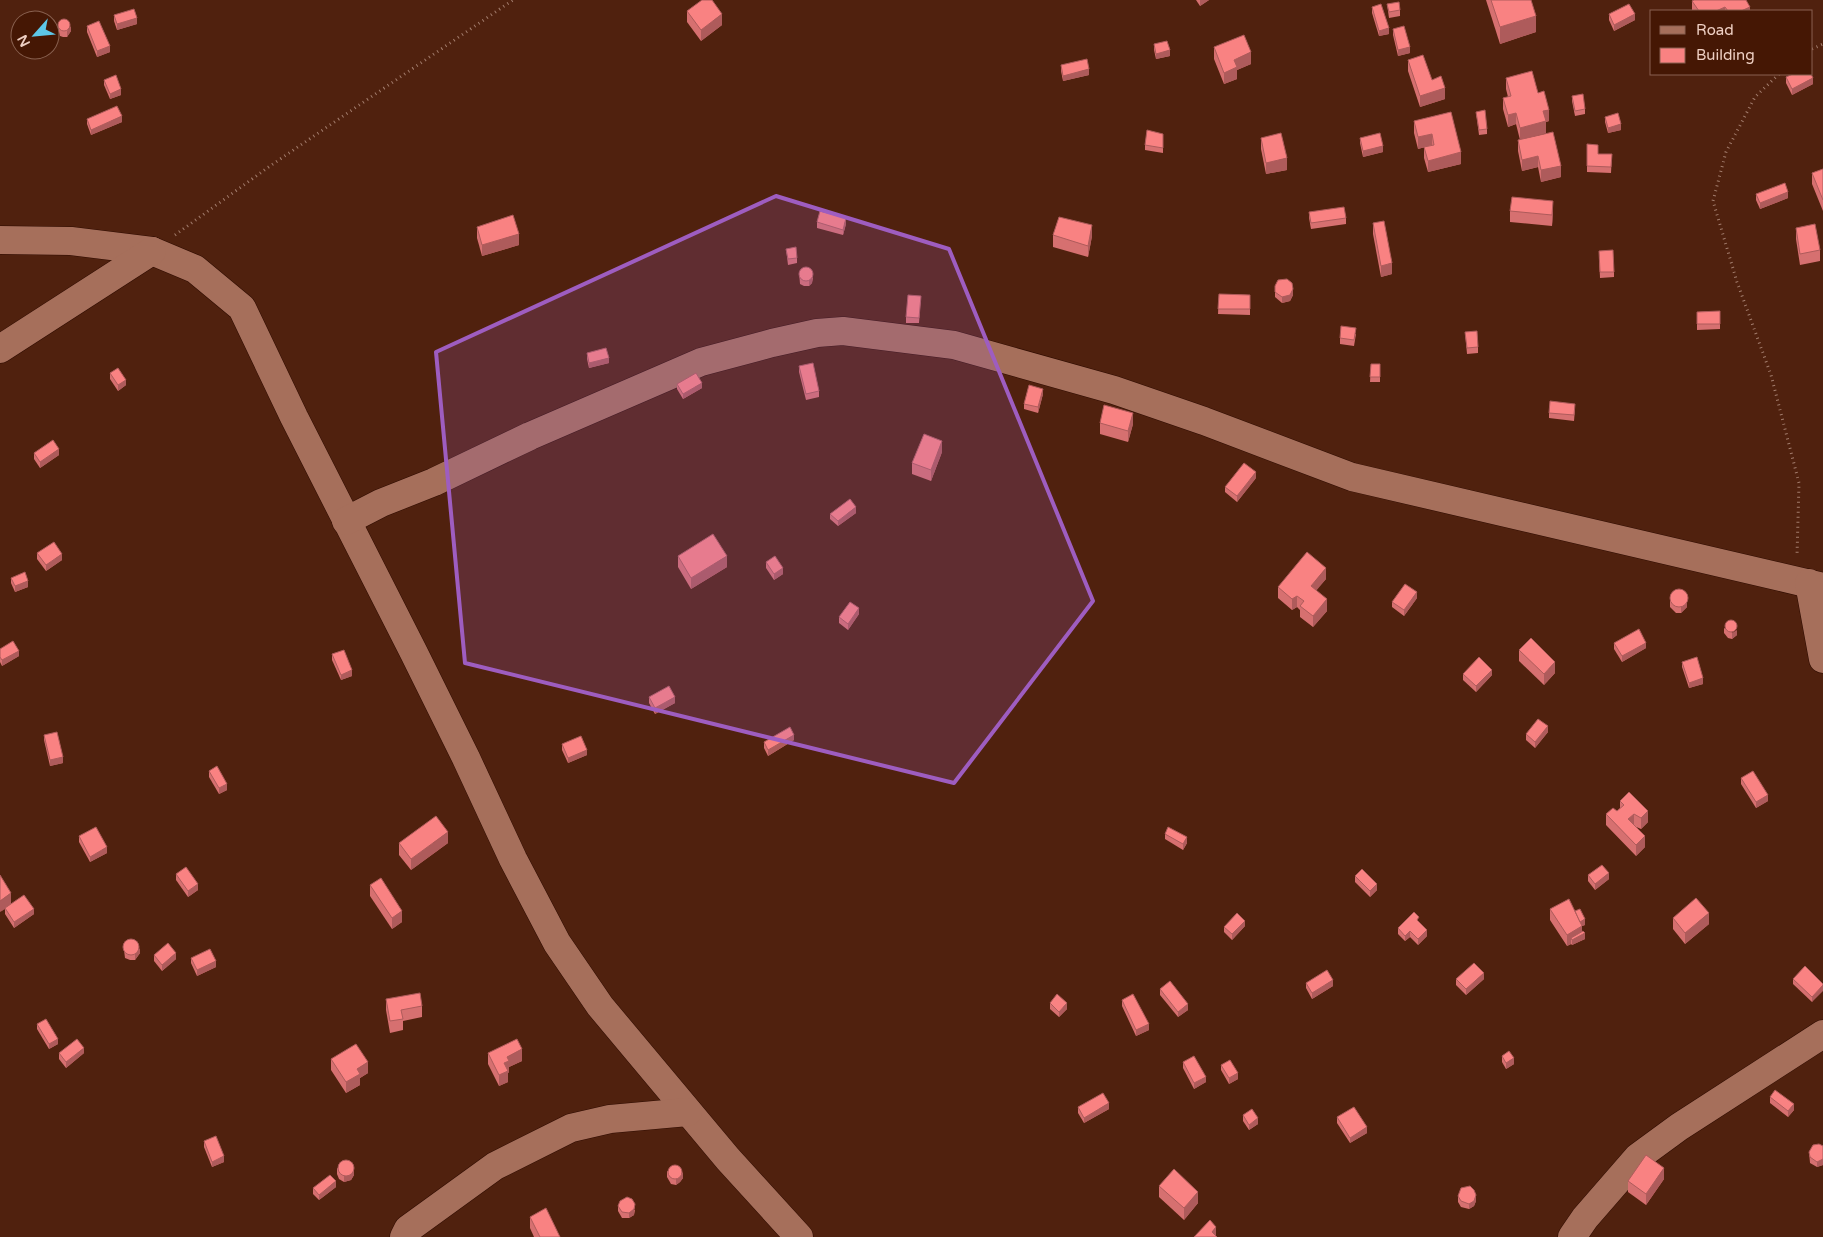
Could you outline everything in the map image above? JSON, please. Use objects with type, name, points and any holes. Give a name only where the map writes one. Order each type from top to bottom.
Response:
[{"type":"street","points":[[0,240],[71,241],[152,251],[195,269],[242,308],[294,417],[466,758],[513,859],[558,943],[600,1006],[688,1112],[799,1237]]},
{"type":"street","points":[[0,349],[152,251]]},
{"type":"street","points":[[346,521],[381,503],[434,482],[530,436],[701,362],[772,343],[843,331],[954,345],[1114,390],[1204,421],[1352,477],[1810,583],[1823,659]]},
{"type":"street","points":[[1572,1237],[1585,1218],[1638,1157],[1679,1126],[1823,1034]]},
{"type":"street","points":[[404,1237],[408,1229],[495,1166],[571,1128],[610,1119],[688,1112]]},
{"type":"path","points":[[152,251],[270,166],[512,0]]},
{"type":"path","points":[[1778,75],[1755,97],[1726,152],[1713,201],[1737,282],[1771,375],[1799,483],[1810,583]]},
{"type":"highlighted area","points":[[776,196],[949,249],[1093,601],[954,783],[465,663],[436,352]]},
{"type":"building","points":[[702,0],[712,0],[722,14],[701,30],[687,11]]},
{"type":"building","points":[[1491,0],[1531,0],[1536,16],[1500,27]]},
{"type":"building","points":[[1746,0],[1750,7],[1743,10],[1727,10],[1725,7],[1718,10],[1698,10],[1692,1]]},
{"type":"building","points":[[1399,2],[1400,10],[1389,12],[1387,4]]},
{"type":"building","points":[[1381,4],[1389,28],[1379,31],[1372,7]]},
{"type":"building","points":[[1629,4],[1635,14],[1614,25],[1609,14]]},
{"type":"building","points":[[134,9],[137,18],[117,24],[114,15]]},
{"type":"building","points":[[62,19],[66,19],[70,23],[70,27],[66,31],[60,29],[60,21]]},
{"type":"building","points":[[99,21],[110,46],[97,51],[87,26]]},
{"type":"building","points":[[1404,26],[1410,47],[1398,50],[1393,29]]},
{"type":"building","points":[[1244,35],[1251,52],[1234,60],[1237,67],[1224,73],[1214,47]]},
{"type":"building","points":[[1167,41],[1170,50],[1156,54],[1154,44]]},
{"type":"building","points":[[1423,55],[1432,80],[1441,76],[1445,88],[1420,96],[1408,60]]},
{"type":"building","points":[[1087,59],[1089,69],[1063,76],[1061,65]]},
{"type":"building","points":[[1532,71],[1538,93],[1544,91],[1549,110],[1543,111],[1546,121],[1520,128],[1516,113],[1508,115],[1503,98],[1511,96],[1506,78]]},
{"type":"building","points":[[116,75],[121,89],[110,94],[104,80]]},
{"type":"building","points":[[1791,75],[1812,75],[1813,78],[1792,89],[1786,77]]},
{"type":"building","points":[[1583,94],[1585,109],[1575,111],[1572,96]]},
{"type":"building","points":[[117,106],[122,116],[91,130],[87,119]]},
{"type":"building","points":[[1485,110],[1487,129],[1479,130],[1476,112]]},
{"type":"building","points":[[1451,112],[1461,152],[1428,161],[1424,147],[1434,145],[1432,134],[1418,137],[1414,121]]},
{"type":"building","points":[[1618,113],[1621,124],[1608,128],[1605,117]]},
{"type":"building","points":[[1147,130],[1163,134],[1163,148],[1145,145]]},
{"type":"building","points":[[1553,132],[1561,166],[1541,170],[1538,156],[1522,160],[1518,140]]},
{"type":"building","points":[[1281,133],[1287,158],[1266,163],[1261,138]]},
{"type":"building","points":[[1380,133],[1383,146],[1363,151],[1360,138]]},
{"type":"building","points":[[1587,144],[1598,145],[1598,154],[1612,154],[1611,167],[1587,166]]},
{"type":"building","points":[[1823,169],[1823,200],[1812,173]]},
{"type":"building","points":[[1785,183],[1788,192],[1760,203],[1756,194]]},
{"type":"building","points":[[1512,197],[1553,201],[1552,215],[1510,211]]},
{"type":"building","points":[[1344,207],[1346,218],[1311,223],[1309,212]]},
{"type":"building","points":[[820,211],[846,218],[843,230],[817,222]]},
{"type":"building","points":[[513,215],[519,234],[482,245],[477,227]]},
{"type":"building","points":[[1059,217],[1092,225],[1088,246],[1053,235]]},
{"type":"building","points":[[1384,221],[1392,263],[1381,266],[1373,223]]},
{"type":"building","points":[[1815,224],[1820,250],[1800,254],[1796,228]]},
{"type":"building","points":[[796,247],[797,258],[788,259],[786,249]]},
{"type":"building","points":[[1613,250],[1614,272],[1600,272],[1599,251]]},
{"type":"building","points":[[806,267],[811,269],[813,274],[811,279],[806,281],[801,279],[799,274],[801,269]]},
{"type":"building","points":[[1287,279],[1292,283],[1293,289],[1290,295],[1282,297],[1275,292],[1275,286],[1278,280]]},
{"type":"building","points":[[1219,294],[1250,295],[1250,309],[1218,309]]},
{"type":"building","points":[[908,295],[921,296],[919,318],[906,317]]},
{"type":"building","points":[[1720,311],[1720,324],[1697,324],[1697,312]]},
{"type":"building","points":[[1341,326],[1356,328],[1354,340],[1340,338]]},
{"type":"building","points":[[1477,331],[1478,347],[1467,348],[1465,332]]},
{"type":"building","points":[[606,348],[609,358],[589,363],[587,353]]},
{"type":"building","points":[[813,363],[819,391],[806,394],[799,366]]},
{"type":"building","points":[[1371,364],[1380,364],[1380,377],[1370,377]]},
{"type":"building","points":[[118,368],[126,380],[118,385],[110,373]]},
{"type":"building","points":[[696,373],[702,383],[683,394],[677,384]]},
{"type":"building","points":[[1029,385],[1043,389],[1038,407],[1024,404]]},
{"type":"building","points":[[1550,401],[1575,404],[1574,415],[1549,413]]},
{"type":"building","points":[[1104,405],[1133,413],[1128,431],[1100,423]]},
{"type":"building","points":[[924,434],[942,441],[931,470],[912,463]]},
{"type":"building","points":[[53,440],[59,449],[40,462],[34,453]]},
{"type":"building","points":[[1244,463],[1256,472],[1237,496],[1225,487]]},
{"type":"building","points":[[850,499],[856,507],[838,521],[830,514]]},
{"type":"building","points":[[713,534],[727,556],[691,578],[678,556]]},
{"type":"building","points":[[54,542],[62,554],[46,565],[37,553]]},
{"type":"building","points":[[1307,552],[1326,568],[1311,586],[1327,599],[1313,616],[1300,606],[1304,601],[1297,596],[1292,599],[1278,587]]},
{"type":"building","points":[[775,556],[783,568],[774,574],[766,562]]},
{"type":"building","points":[[25,572],[28,581],[15,586],[11,578]]},
{"type":"building","points":[[1405,584],[1417,592],[1404,610],[1392,602]]},
{"type":"building","points":[[1679,589],[1685,592],[1688,598],[1685,604],[1679,607],[1673,604],[1670,598],[1673,592]]},
{"type":"building","points":[[850,602],[859,608],[848,624],[839,617]]},
{"type":"building","points":[[1733,620],[1736,621],[1736,631],[1729,632],[1726,631],[1725,624],[1726,621]]},
{"type":"building","points":[[1639,629],[1646,643],[1622,656],[1614,643]]},
{"type":"building","points":[[1531,638],[1555,662],[1544,674],[1519,650]]},
{"type":"building","points":[[13,641],[19,651],[2,660],[0,649]]},
{"type":"building","points":[[344,650],[352,670],[341,675],[332,654]]},
{"type":"building","points":[[1479,657],[1492,670],[1476,686],[1463,674]]},
{"type":"building","points":[[1697,657],[1703,678],[1689,683],[1682,662]]},
{"type":"building","points":[[669,686],[675,697],[655,708],[649,697]]},
{"type":"building","points":[[1538,719],[1548,726],[1535,742],[1526,734]]},
{"type":"building","points":[[790,727],[794,735],[768,750],[764,742]]},
{"type":"building","points":[[57,732],[63,757],[50,760],[44,735]]},
{"type":"building","points":[[581,736],[587,750],[568,758],[562,744]]},
{"type":"building","points":[[217,766],[227,784],[219,788],[209,771]]},
{"type":"building","points":[[1753,771],[1768,795],[1756,802],[1741,778]]},
{"type":"building","points":[[1629,792],[1648,811],[1641,818],[1634,814],[1628,819],[1645,836],[1636,845],[1606,814],[1613,808],[1617,811],[1624,805],[1620,801]]},
{"type":"building","points":[[436,816],[448,832],[411,859],[399,843]]},
{"type":"building","points":[[96,827],[107,847],[90,857],[79,836]]},
{"type":"building","points":[[1168,827],[1187,837],[1183,844],[1165,834]]},
{"type":"building","points":[[1602,865],[1609,873],[1595,884],[1588,875]]},
{"type":"building","points":[[186,867],[198,884],[188,891],[176,874]]},
{"type":"building","points":[[1362,869],[1377,884],[1370,891],[1355,876]]},
{"type":"building","points":[[0,875],[11,893],[0,901]]},
{"type":"building","points":[[381,878],[402,911],[392,918],[370,885]]},
{"type":"building","points":[[24,895],[34,909],[14,922],[5,908]]},
{"type":"building","points":[[1696,898],[1709,913],[1685,933],[1673,918]]},
{"type":"building","points":[[1569,899],[1582,926],[1567,935],[1550,909]]},
{"type":"building","points":[[1580,909],[1585,919],[1580,922],[1575,911]]},
{"type":"building","points":[[1414,912],[1419,917],[1417,920],[1427,930],[1418,939],[1410,931],[1405,936],[1398,928]]},
{"type":"building","points":[[1237,913],[1245,921],[1232,934],[1224,927]]},
{"type":"building","points":[[1583,931],[1585,933],[1572,940],[1571,938]]},
{"type":"building","points":[[131,939],[137,941],[139,947],[137,953],[131,955],[125,953],[123,947],[125,941]]},
{"type":"building","points":[[168,943],[176,953],[162,965],[154,955]]},
{"type":"building","points":[[210,949],[216,961],[197,970],[191,958]]},
{"type":"building","points":[[1474,963],[1484,973],[1466,989],[1456,979]]},
{"type":"building","points":[[1805,966],[1823,984],[1812,997],[1793,979]]},
{"type":"building","points":[[1327,970],[1333,980],[1312,993],[1306,983]]},
{"type":"building","points":[[1170,981],[1188,1004],[1178,1012],[1160,989]]},
{"type":"building","points":[[420,993],[422,1006],[401,1010],[403,1019],[390,1021],[386,999]]},
{"type":"building","points":[[1057,994],[1067,1003],[1059,1012],[1050,1003]]},
{"type":"building","points":[[1133,994],[1149,1024],[1136,1030],[1122,1000]]},
{"type":"building","points":[[46,1019],[58,1039],[49,1044],[37,1024]]},
{"type":"building","points":[[77,1039],[84,1048],[66,1062],[59,1053]]},
{"type":"building","points":[[517,1039],[522,1049],[507,1057],[509,1061],[504,1063],[508,1071],[499,1075],[488,1053]]},
{"type":"building","points":[[356,1044],[368,1062],[357,1069],[360,1074],[346,1082],[331,1059]]},
{"type":"building","points":[[1509,1051],[1514,1058],[1506,1063],[1502,1056]]},
{"type":"building","points":[[1194,1056],[1206,1077],[1194,1083],[1183,1062]]},
{"type":"building","points":[[1230,1060],[1238,1073],[1229,1078],[1221,1065]]},
{"type":"building","points":[[1775,1090],[1794,1104],[1788,1111],[1770,1097]]},
{"type":"building","points":[[1103,1093],[1109,1103],[1084,1118],[1078,1107]]},
{"type":"building","points":[[1354,1107],[1367,1127],[1350,1138],[1337,1117]]},
{"type":"building","points":[[1252,1109],[1258,1118],[1249,1125],[1243,1115]]},
{"type":"building","points":[[216,1136],[224,1156],[212,1162],[204,1141]]},
{"type":"building","points":[[1819,1144],[1823,1146],[1823,1159],[1817,1162],[1810,1157],[1809,1152],[1813,1145]]},
{"type":"building","points":[[1646,1155],[1664,1168],[1646,1194],[1628,1181]]},
{"type":"building","points":[[346,1160],[354,1168],[346,1176],[338,1168]]},
{"type":"building","points":[[672,1165],[678,1165],[682,1172],[678,1179],[672,1179],[668,1175],[668,1169]]},
{"type":"building","points":[[1174,1169],[1198,1192],[1184,1208],[1159,1186]]},
{"type":"building","points":[[330,1175],[336,1181],[319,1195],[313,1188]]},
{"type":"building","points":[[1470,1186],[1476,1195],[1474,1201],[1469,1204],[1461,1201],[1458,1196],[1461,1188]]},
{"type":"building","points":[[627,1197],[632,1199],[635,1204],[634,1209],[629,1213],[622,1212],[618,1206],[620,1201]]},
{"type":"building","points":[[546,1208],[560,1237],[540,1237],[530,1217]]},
{"type":"building","points":[[1210,1220],[1216,1227],[1212,1232],[1217,1237],[1194,1237]]}]
